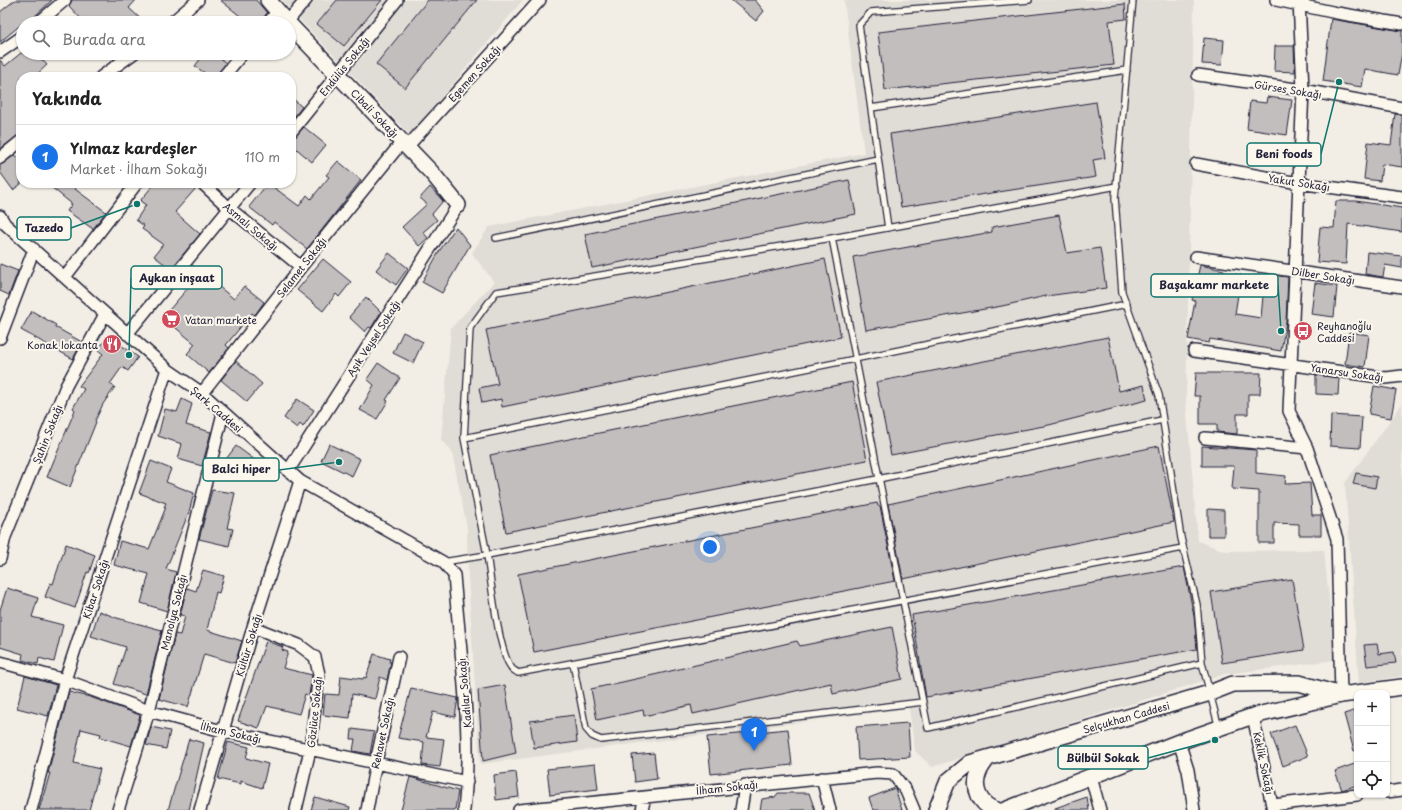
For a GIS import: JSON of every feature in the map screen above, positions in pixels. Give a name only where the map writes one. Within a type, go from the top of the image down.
[{"type":"street","points":[[46,16],[65,0]]},
{"type":"street","points":[[179,16],[198,0]]},
{"type":"street","points":[[282,16],[306,0]]},
{"type":"street","name":"Endülüs Sokağı","points":[[296,126],[397,0]]},
{"type":"street","name":"Egemen Sokağı","points":[[405,144],[540,0]]},
{"type":"street","points":[[1276,0],[1299,2],[1337,13],[1402,24]]},
{"type":"street","points":[[1299,2],[1303,90],[1289,412],[1307,448],[1337,539],[1341,695]]},
{"type":"street","name":"Cibali Sokağı","points":[[296,30],[432,173],[458,206]]},
{"type":"street","points":[[0,52],[16,41]]},
{"type":"street","points":[[108,72],[124,60]]},
{"type":"street","points":[[227,72],[237,60]]},
{"type":"street","name":"Gürses Sokağı","points":[[1198,75],[1303,90],[1402,108]]},
{"type":"street","name":"Selamet Sokağı","points":[[202,393],[301,267],[405,144]]},
{"type":"street","points":[[0,158],[16,145]]},
{"type":"street","name":"Yakut Sokağı","points":[[1196,164],[1298,183],[1402,196]]},
{"type":"street","points":[[65,277],[133,188]]},
{"type":"street","name":"Asmalı Sokağı","points":[[207,188],[229,208],[301,267]]},
{"type":"street","points":[[127,334],[246,188]]},
{"type":"street","name":"Aşık Veysel Sokağı","points":[[288,472],[458,206]]},
{"type":"street","name":"Şark Caddesi","points":[[0,216],[6,224],[127,334],[167,369],[202,393],[288,472],[300,481],[443,562],[454,575]]},
{"type":"street","points":[[0,338],[34,249]]},
{"type":"street","name":"Dilber Sokağı","points":[[1196,257],[1402,287]]},
{"type":"street","name":"Şahin Sokağı","points":[[0,559],[5,537],[66,386],[105,314]]},
{"type":"street","name":"Yanarsu Sokağı","points":[[1194,351],[1386,378],[1402,376]]},
{"type":"street","name":"Kibar Sokağı","points":[[31,810],[66,680],[167,369]]},
{"type":"street","name":"Manolya Sokağı","points":[[118,810],[149,711],[223,413]]},
{"type":"street","points":[[1205,438],[1307,448]]},
{"type":"street","name":"Kültür Sokağı","points":[[200,810],[253,627],[300,481]]},
{"type":"street","name":"Kadılar Sokağı","points":[[454,575],[468,742],[467,782],[464,810]]},
{"type":"street","name":"Gözlüce Sokağı","points":[[253,627],[299,645],[315,657],[319,674],[310,750],[296,810]]},
{"type":"street","name":"Rehavet Sokağı","points":[[368,810],[376,762],[399,657]]},
{"type":"street","name":"İlham Sokağı","points":[[0,662],[66,680],[149,711],[222,731],[467,782]]},
{"type":"street","name":"Selçukhan Caddesi","points":[[936,810],[948,781],[970,763],[1210,693],[1233,684],[1299,683],[1341,695]]},
{"type":"street","name":"Selçukhan Caddesi","points":[[1004,810],[1179,742],[1254,716],[1341,695],[1401,690]]},
{"type":"street","name":"Keklik Sokağı","points":[[1254,716],[1273,807]]},
{"type":"street","points":[[1179,742],[1188,770],[1194,810]]},
{"type":"street","points":[[988,758],[979,772],[976,788],[983,802],[990,808],[997,810]]},
{"type":"street","name":"İlham Sokağı","points":[[519,810],[552,808],[745,785],[877,773],[894,774],[906,791],[914,810]]},
{"type":"street","points":[[1091,777],[1100,810]]},
{"type":"street","points":[[822,778],[830,810]]},
{"type":"street","points":[[741,810],[745,785]]},
{"type":"street","points":[[1390,792],[1402,790]]},
{"type":"street","points":[[1273,807],[1354,795]]},
{"type":"street","points":[[642,810],[645,797]]},
{"type":"lane","points":[[888,228],[859,25],[871,12],[1029,0]]},
{"type":"lane","points":[[1134,0],[1115,198],[1122,292],[1159,395],[1183,548],[1196,605],[1202,663],[1219,728]]},
{"type":"lane","points":[[871,108],[1127,70]]},
{"type":"lane","points":[[496,238],[878,159]]},
{"type":"lane","points":[[1117,186],[832,238],[496,292],[470,328],[464,438],[505,655],[511,668],[518,673],[1183,548]]},
{"type":"lane","points":[[832,238],[854,359],[928,728],[1202,663]]},
{"type":"lane","points":[[464,438],[1127,304]]},
{"type":"lane","points":[[443,562],[487,556],[1162,420]]},
{"type":"lane","points":[[573,663],[586,729],[592,736],[601,740],[923,702]]},
{"type":"shaded area","points":[[281,0],[523,0],[410,135]]},
{"type":"shaded area","points":[[844,0],[1194,0],[1186,402],[1198,541],[1225,551],[1324,550],[1335,660],[1225,674],[932,767],[915,751],[909,708],[480,764],[468,576],[467,528],[452,452],[441,440],[451,328],[494,282],[472,253],[489,227],[864,153]]},
{"type":"shaded area","points":[[1402,404],[1402,676],[1359,683],[1345,483]]},
{"type":"building","points":[[15,0],[52,0],[35,16],[16,16],[16,29],[0,42],[0,12]]},
{"type":"building","points":[[72,0],[136,0],[129,8],[138,16],[78,16],[69,6]]},
{"type":"building","points":[[220,0],[256,0],[267,13],[265,16],[240,16]]},
{"type":"building","points":[[337,0],[382,0],[344,46],[317,24]]},
{"type":"building","points":[[428,0],[477,0],[405,88],[376,64]]},
{"type":"building","points":[[731,0],[755,0],[764,11],[756,21]]},
{"type":"building","points":[[1125,4],[1126,19],[1109,21],[1114,65],[885,90],[878,32]]},
{"type":"building","points":[[1331,19],[1402,31],[1402,53],[1398,75],[1365,69],[1362,87],[1323,81]]},
{"type":"building","points":[[1204,38],[1224,40],[1222,65],[1202,64]]},
{"type":"building","points":[[1275,46],[1294,46],[1295,72],[1274,71]]},
{"type":"building","points":[[16,57],[16,60],[42,60],[47,65],[39,72],[16,72],[16,138],[0,149],[0,60],[5,66]]},
{"type":"building","points":[[200,60],[222,60],[226,63],[220,72],[203,72],[195,66]]},
{"type":"building","points":[[1267,97],[1292,100],[1287,135],[1247,129],[1250,101],[1266,103]]},
{"type":"building","points":[[296,102],[302,107],[296,115]]},
{"type":"building","points":[[1096,102],[1105,158],[1093,160],[1096,177],[901,207],[890,134]]},
{"type":"building","points":[[1395,114],[1402,115],[1402,167],[1382,164],[1380,181],[1364,179],[1368,142],[1391,145]]},
{"type":"building","points":[[304,127],[326,145],[312,162],[296,148],[296,136]]},
{"type":"building","points":[[15,155],[16,156],[16,188],[13,190],[0,172],[0,165]]},
{"type":"building","points":[[338,161],[361,180],[307,249],[274,222],[272,225],[249,207],[264,188],[275,188],[299,206],[307,195],[311,199],[329,177],[326,175]]},
{"type":"building","points":[[849,180],[856,214],[592,268],[585,234]]},
{"type":"building","points":[[430,187],[443,201],[432,214],[437,220],[423,232],[428,238],[419,246],[402,227],[427,204],[420,198]]},
{"type":"building","points":[[52,188],[76,188],[106,212],[93,229],[67,211],[72,204]]},
{"type":"building","points":[[151,188],[196,188],[175,212],[200,234],[171,269],[154,256],[163,244],[142,229],[144,226],[136,220],[146,205],[140,201]]},
{"type":"building","points":[[1336,201],[1356,201],[1402,208],[1402,232],[1348,224],[1346,264],[1317,262],[1320,227],[1334,228]]},
{"type":"building","points":[[1059,215],[1067,253],[1100,248],[1106,288],[1046,296],[1002,306],[866,330],[853,257],[992,232],[992,227]]},
{"type":"building","points":[[456,227],[470,245],[442,293],[422,282],[440,250]]},
{"type":"building","points":[[1367,252],[1402,256],[1402,268],[1385,265],[1383,277],[1365,274]]},
{"type":"building","points":[[389,253],[408,268],[396,285],[376,270]]},
{"type":"building","points":[[323,259],[351,282],[339,297],[336,294],[323,311],[297,290]]},
{"type":"building","points":[[825,259],[841,337],[502,407],[501,399],[482,403],[479,388],[498,384],[486,330]]},
{"type":"building","points":[[0,264],[18,271],[9,295],[0,291]]},
{"type":"building","points":[[192,265],[234,299],[244,286],[264,302],[255,315],[252,313],[226,345],[229,348],[209,373],[187,354],[195,344],[163,317],[188,288],[185,285],[187,283],[181,278]]},
{"type":"building","points":[[1200,265],[1241,275],[1235,314],[1261,318],[1265,274],[1288,277],[1286,322],[1281,351],[1210,339],[1209,343],[1188,339],[1195,301],[1192,300]]},
{"type":"building","points":[[1315,283],[1337,286],[1334,317],[1311,314]]},
{"type":"building","points":[[366,297],[381,312],[371,328],[369,327],[365,332],[349,317]]},
{"type":"building","points":[[32,311],[56,325],[55,327],[82,342],[73,359],[21,330]]},
{"type":"building","points":[[403,332],[423,342],[413,363],[393,353]]},
{"type":"building","points":[[1349,332],[1369,335],[1365,367],[1345,364]]},
{"type":"building","points":[[108,336],[138,357],[128,371],[122,367],[110,384],[115,387],[103,404],[95,421],[96,422],[70,487],[47,477],[75,410],[73,408],[84,389],[79,386],[103,354],[98,350]]},
{"type":"building","points":[[1108,337],[1119,391],[1144,385],[1147,400],[1049,425],[891,455],[876,382]]},
{"type":"building","points":[[236,361],[262,384],[247,402],[221,380]]},
{"type":"building","points":[[378,363],[400,378],[386,400],[388,401],[377,419],[360,410],[374,385],[367,379]]},
{"type":"building","points":[[1196,373],[1261,373],[1260,394],[1248,394],[1248,414],[1237,414],[1237,434],[1217,432],[1217,424],[1200,424],[1200,396],[1194,396]]},
{"type":"building","points":[[1316,375],[1339,378],[1338,395],[1316,394]]},
{"type":"building","points":[[852,382],[867,460],[506,532],[490,455]]},
{"type":"building","points":[[1374,386],[1396,390],[1391,418],[1369,414]]},
{"type":"building","points":[[182,399],[192,404],[186,425],[211,432],[202,466],[178,459],[182,444],[158,436],[165,409],[177,412]]},
{"type":"building","points":[[297,399],[314,410],[303,427],[300,424],[297,428],[284,418]]},
{"type":"building","points":[[1331,415],[1362,417],[1360,448],[1330,446]]},
{"type":"building","points":[[329,444],[360,459],[352,476],[321,461]]},
{"type":"building","points":[[236,446],[255,460],[243,477],[223,463]]},
{"type":"building","points":[[1159,446],[1174,522],[903,579],[888,504]]},
{"type":"building","points":[[1202,446],[1256,450],[1256,473],[1286,476],[1285,484],[1310,483],[1312,515],[1321,515],[1321,535],[1299,535],[1299,524],[1274,523],[1274,543],[1259,543],[1259,491],[1232,489],[1234,466],[1202,466]]},
{"type":"building","points":[[151,461],[171,469],[166,482],[194,493],[189,512],[166,569],[176,572],[167,611],[141,603],[149,574],[114,565],[120,541],[149,549],[166,507],[164,507],[166,503],[139,493]]},
{"type":"building","points":[[1356,473],[1377,477],[1375,488],[1353,484]]},
{"type":"building","points":[[212,490],[235,493],[227,528],[233,529],[229,546],[199,539]]},
{"type":"building","points":[[877,503],[878,506],[880,506],[895,581],[534,652],[518,574]]},
{"type":"building","points":[[1208,509],[1224,510],[1224,536],[1208,536]]},
{"type":"building","points":[[66,544],[95,555],[89,573],[87,572],[75,608],[45,597],[50,583],[53,584]]},
{"type":"building","points":[[1184,567],[1194,616],[1197,649],[926,697],[912,615]]},
{"type":"building","points":[[203,570],[224,576],[219,593],[216,592],[207,630],[242,641],[235,663],[204,654],[188,707],[159,699],[175,634],[180,635],[185,616],[180,615],[187,588],[196,591]]},
{"type":"building","points":[[1292,579],[1304,650],[1222,663],[1211,592]]},
{"type":"building","points":[[7,588],[38,598],[32,617],[63,625],[54,662],[39,658],[38,664],[22,660],[23,654],[0,647],[0,610]]},
{"type":"building","points":[[99,611],[117,618],[162,630],[146,694],[114,684],[126,647],[91,636]]},
{"type":"building","points":[[892,627],[902,679],[833,694],[831,683],[693,714],[691,705],[644,716],[643,710],[597,720],[591,689],[797,641],[800,646]]},
{"type":"building","points":[[266,641],[283,647],[282,650],[288,652],[283,668],[312,675],[309,695],[305,694],[299,714],[267,706],[259,728],[238,721]]},
{"type":"building","points":[[1377,644],[1379,654],[1394,652],[1396,663],[1367,666],[1364,645]]},
{"type":"building","points":[[374,654],[390,659],[389,662],[391,662],[387,680],[380,677],[375,699],[352,694],[350,718],[323,715],[325,694],[339,695],[341,676],[363,679],[364,677],[366,678]]},
{"type":"building","points":[[25,676],[56,685],[48,716],[17,708]]},
{"type":"building","points":[[505,685],[516,753],[483,761],[478,690]]},
{"type":"building","points":[[411,688],[458,698],[455,717],[433,712],[426,737],[444,739],[440,767],[422,765],[424,742],[398,738]]},
{"type":"building","points":[[69,692],[90,697],[140,715],[131,746],[100,737],[101,734],[81,729],[74,763],[100,769],[89,810],[39,810],[50,773],[48,773]]},
{"type":"building","points":[[1354,711],[1354,751],[1344,714]]},
{"type":"building","points":[[574,715],[577,742],[534,748],[530,721]]},
{"type":"building","points":[[908,723],[910,757],[858,760],[856,727]]},
{"type":"building","points":[[1295,725],[1308,756],[1283,766],[1271,734]]},
{"type":"building","points":[[151,727],[170,731],[166,749],[146,745]]},
{"type":"building","points":[[352,729],[374,732],[370,754],[353,751],[355,739],[351,739]]},
{"type":"building","points":[[788,729],[792,765],[711,774],[707,737]]},
{"type":"building","points":[[189,739],[204,743],[189,810],[168,810]]},
{"type":"building","points":[[228,742],[249,747],[246,758],[268,764],[262,788],[241,781],[241,784],[218,779]]},
{"type":"building","points":[[654,753],[657,779],[635,782],[632,755]]},
{"type":"building","points":[[595,764],[598,789],[550,795],[547,769]]},
{"type":"building","points":[[1354,764],[1354,786],[1342,790],[1335,771]]},
{"type":"building","points":[[516,772],[519,797],[496,800],[494,775]]},
{"type":"building","points":[[410,777],[458,791],[455,810],[401,810]]},
{"type":"building","points":[[895,788],[902,810],[873,810],[869,798]]},
{"type":"building","points":[[778,793],[809,793],[815,810],[760,810],[762,799],[775,797]]},
{"type":"building","points":[[315,797],[350,807],[349,810],[311,810]]},
{"type":"building","points":[[1087,797],[1089,810],[1055,810],[1055,808]]},
{"type":"place","name":"Beni foods","points":[[1339,82]]},
{"type":"place","name":"Tazedo","points":[[137,204]]},
{"type":"place","name":"Vatan markete","points":[[171,319]]},
{"type":"place","name":"Başakamr markete","points":[[1281,331]]},
{"type":"place","name":"Reyhanoğlu Caddesi","points":[[1303,331]]},
{"type":"place","name":"Konak lokanta","points":[[112,344]]},
{"type":"place","name":"Aykan inşaat","points":[[129,355]]},
{"type":"place","name":"Balci hiper","points":[[339,462]]},
{"type":"place","name":"Bülbül Sokak","points":[[1215,740]]},
{"type":"place","name":"Yılmaz kardeşler","points":[[754,751]]}]
